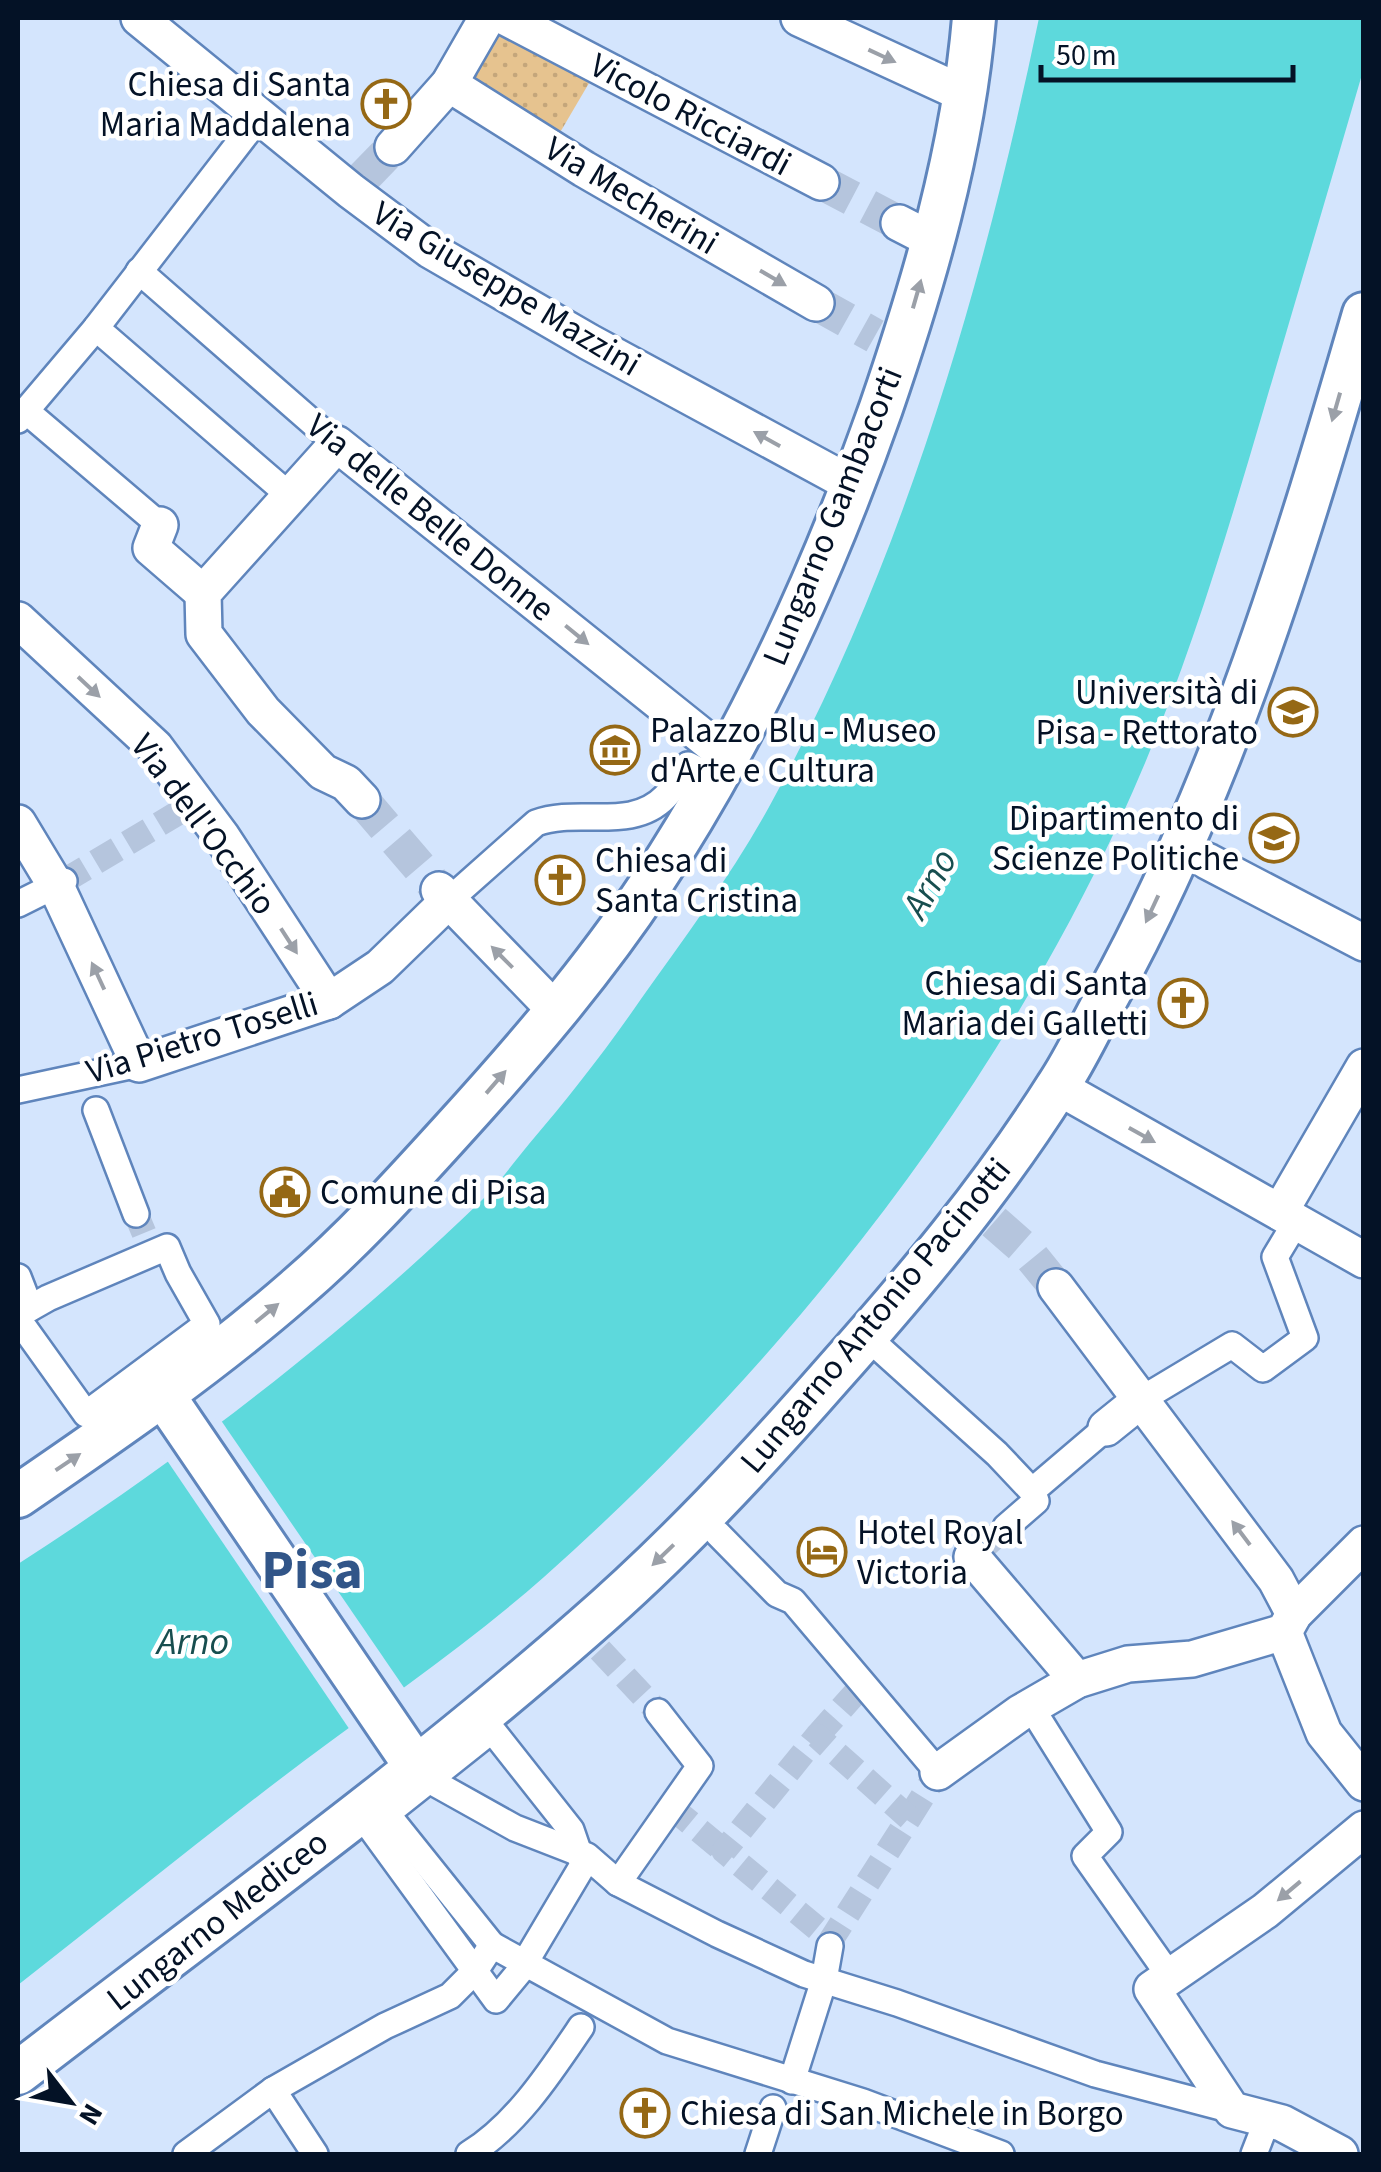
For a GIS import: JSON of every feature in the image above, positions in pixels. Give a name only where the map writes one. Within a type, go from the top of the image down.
[{"type":"street","name":"Via Giuseppe Mazzini","points":[[140,18],[260,116],[356,186],[430,250],[588,342],[852,486]]},
{"type":"street","points":[[393,146],[449,84],[487,18]]},
{"type":"street","name":"Vicolo Ricciardi","points":[[506,18],[821,182]]},
{"type":"street","points":[[799,18],[964,94]]},
{"type":"street","name":"Lungarno Gambacorti","points":[[18,1496],[172,1407],[354,1237],[556,1012],[652,883],[722,768],[803,600],[852,486],[916,232],[964,94],[974,18]]},
{"type":"street","name":"Via Mecherini","points":[[449,84],[816,303]]},
{"type":"street","points":[[203,593],[152,548],[160,525],[22,416],[96,328],[260,116]]},
{"type":"street","name":"Via delle Belle Donne","points":[[139,271],[337,444],[722,768]]},
{"type":"street","name":"Lungarno Antonio Pacinotti","points":[[423,1773],[591,1640],[866,1336],[985,1213],[1126,963],[1193,854],[1282,586],[1364,314]]},
{"type":"street","points":[[96,328],[289,494]]},
{"type":"street","points":[[337,444],[203,593],[204,634],[263,711],[322,772],[346,784],[362,800]]},
{"type":"street","name":"Via dell'Occhio","points":[[18,620],[155,747],[190,806],[328,1001]]},
{"type":"street","name":"Via Pietro Toselli","points":[[18,1090],[90,1094],[140,1064],[328,1001],[380,967],[443,896],[536,823],[552,817],[622,818],[647,810],[666,796],[688,765],[722,768]]},
{"type":"street","points":[[18,823],[60,884],[140,1064]]},
{"type":"street","points":[[1193,854],[1364,943]]},
{"type":"street","points":[[18,904],[60,884]]},
{"type":"street","points":[[443,896],[556,1012]]},
{"type":"street","points":[[1032,1491],[1142,1399],[1232,1345],[1264,1369],[1306,1338],[1275,1257],[1288,1217],[1364,1066]]},
{"type":"street","points":[[1058,1087],[1364,1260]]},
{"type":"street","points":[[18,1277],[22,1314],[86,1414],[207,1324],[167,1247],[145,1233],[90,1094]]},
{"type":"street","points":[[22,1314],[145,1233]]},
{"type":"street","points":[[1056,1287],[1276,1580],[1324,1733],[1364,1783]]},
{"type":"street","points":[[866,1336],[998,1454],[1032,1491],[1036,1501],[1006,1527]]},
{"type":"street","points":[[172,1407],[423,1773],[514,1828],[584,1856],[618,1883],[717,1934],[824,1980],[1095,2074],[1268,2118],[1340,2154]]},
{"type":"street","points":[[718,1534],[776,1594],[793,1601],[861,1686],[938,1772],[1077,1680],[1128,1664],[1192,1660],[1289,1623],[1357,1564]]},
{"type":"street","points":[[978,1552],[1077,1680]]},
{"type":"street","points":[[1031,1707],[1109,1832],[1085,1856],[1162,1983],[1232,2110]]},
{"type":"street","points":[[618,1883],[700,1766],[658,1712]]},
{"type":"street","points":[[492,1730],[572,1830],[584,1856],[584,1864],[525,1963],[496,2000],[370,1826],[387,1814],[423,1773],[467,1751],[492,1730]]},
{"type":"street","points":[[465,1798],[467,1751]]},
{"type":"street","name":"Lungarno Mediceo","points":[[18,2072],[423,1773]]},
{"type":"street","points":[[387,1814],[492,1945],[525,1963],[589,2015],[667,2041],[783,2088],[863,2102],[951,2145],[1001,2154]]},
{"type":"street","points":[[1162,1983],[1265,1911],[1364,1829]]},
{"type":"street","points":[[186,2154],[273,2090],[385,2026],[450,1996],[475,1971],[492,1945]]},
{"type":"street","points":[[758,2154],[824,1980],[830,1946]]},
{"type":"street","points":[[468,2154],[514,2116],[546,2078],[589,2015]]},
{"type":"street","points":[[273,2090],[315,2154]]},
{"type":"street","points":[[1254,2154],[1268,2118]]},
{"type":"shaded area","points":[[497,26],[592,78],[555,141],[464,84]]},
{"type":"water","name":"Arno","points":[[1039,18],[1363,18],[1363,71],[1217,565],[1142,770],[1067,927],[942,1130],[871,1227],[795,1321],[631,1496],[486,1625],[18,1985],[18,1564],[138,1483],[316,1348],[479,1203],[601,1055],[724,881],[769,807],[816,715],[898,522],[964,322]]},
{"type":"pier","points":[[218,1416],[407,1692],[352,1733],[164,1456]]},
{"type":"tunnel","points":[[361,180],[393,147]]},
{"type":"tunnel","points":[[821,182],[899,223]]},
{"type":"tunnel","points":[[816,303],[875,336]]},
{"type":"tunnel","points":[[362,800],[439,890]]},
{"type":"tunnel","points":[[64,881],[183,810]]},
{"type":"tunnel","points":[[136,1214],[144,1233]]},
{"type":"tunnel","points":[[994,1222],[1026,1250],[1056,1287]]},
{"type":"tunnel","points":[[984,1547],[1006,1527]]},
{"type":"tunnel","points":[[600,1650],[658,1712]]},
{"type":"tunnel","points":[[817,1736],[859,1689]]},
{"type":"tunnel","points":[[830,1946],[909,1818],[817,1736],[724,1851],[831,1940]]},
{"type":"tunnel","points":[[909,1818],[938,1772]]},
{"type":"tunnel","points":[[671,1807],[724,1851]]},
{"type":"place","name":"Chiesa di Santa Maria Maddalena","points":[[386,104]]},
{"type":"place","name":"Università di Pisa - Rettorato","points":[[1293,712]]},
{"type":"place","name":"Palazzo Blu - Museo d'Arte e Cultura","points":[[615,750]]},
{"type":"place","name":"Dipartimento di Scienze Politiche","points":[[1274,838]]},
{"type":"place","name":"Chiesa di Santa Cristina","points":[[560,880]]},
{"type":"place","name":"Chiesa di Santa Maria dei Galletti","points":[[1183,1003]]},
{"type":"place","name":"Comune di Pisa","points":[[285,1192]]},
{"type":"place","name":"Hotel Royal Victoria","points":[[822,1552]]},
{"type":"place","name":"Chiesa di San Michele in Borgo","points":[[645,2113]]},
{"type":"district","name":"Pisa","points":[[312,1569]]}]
